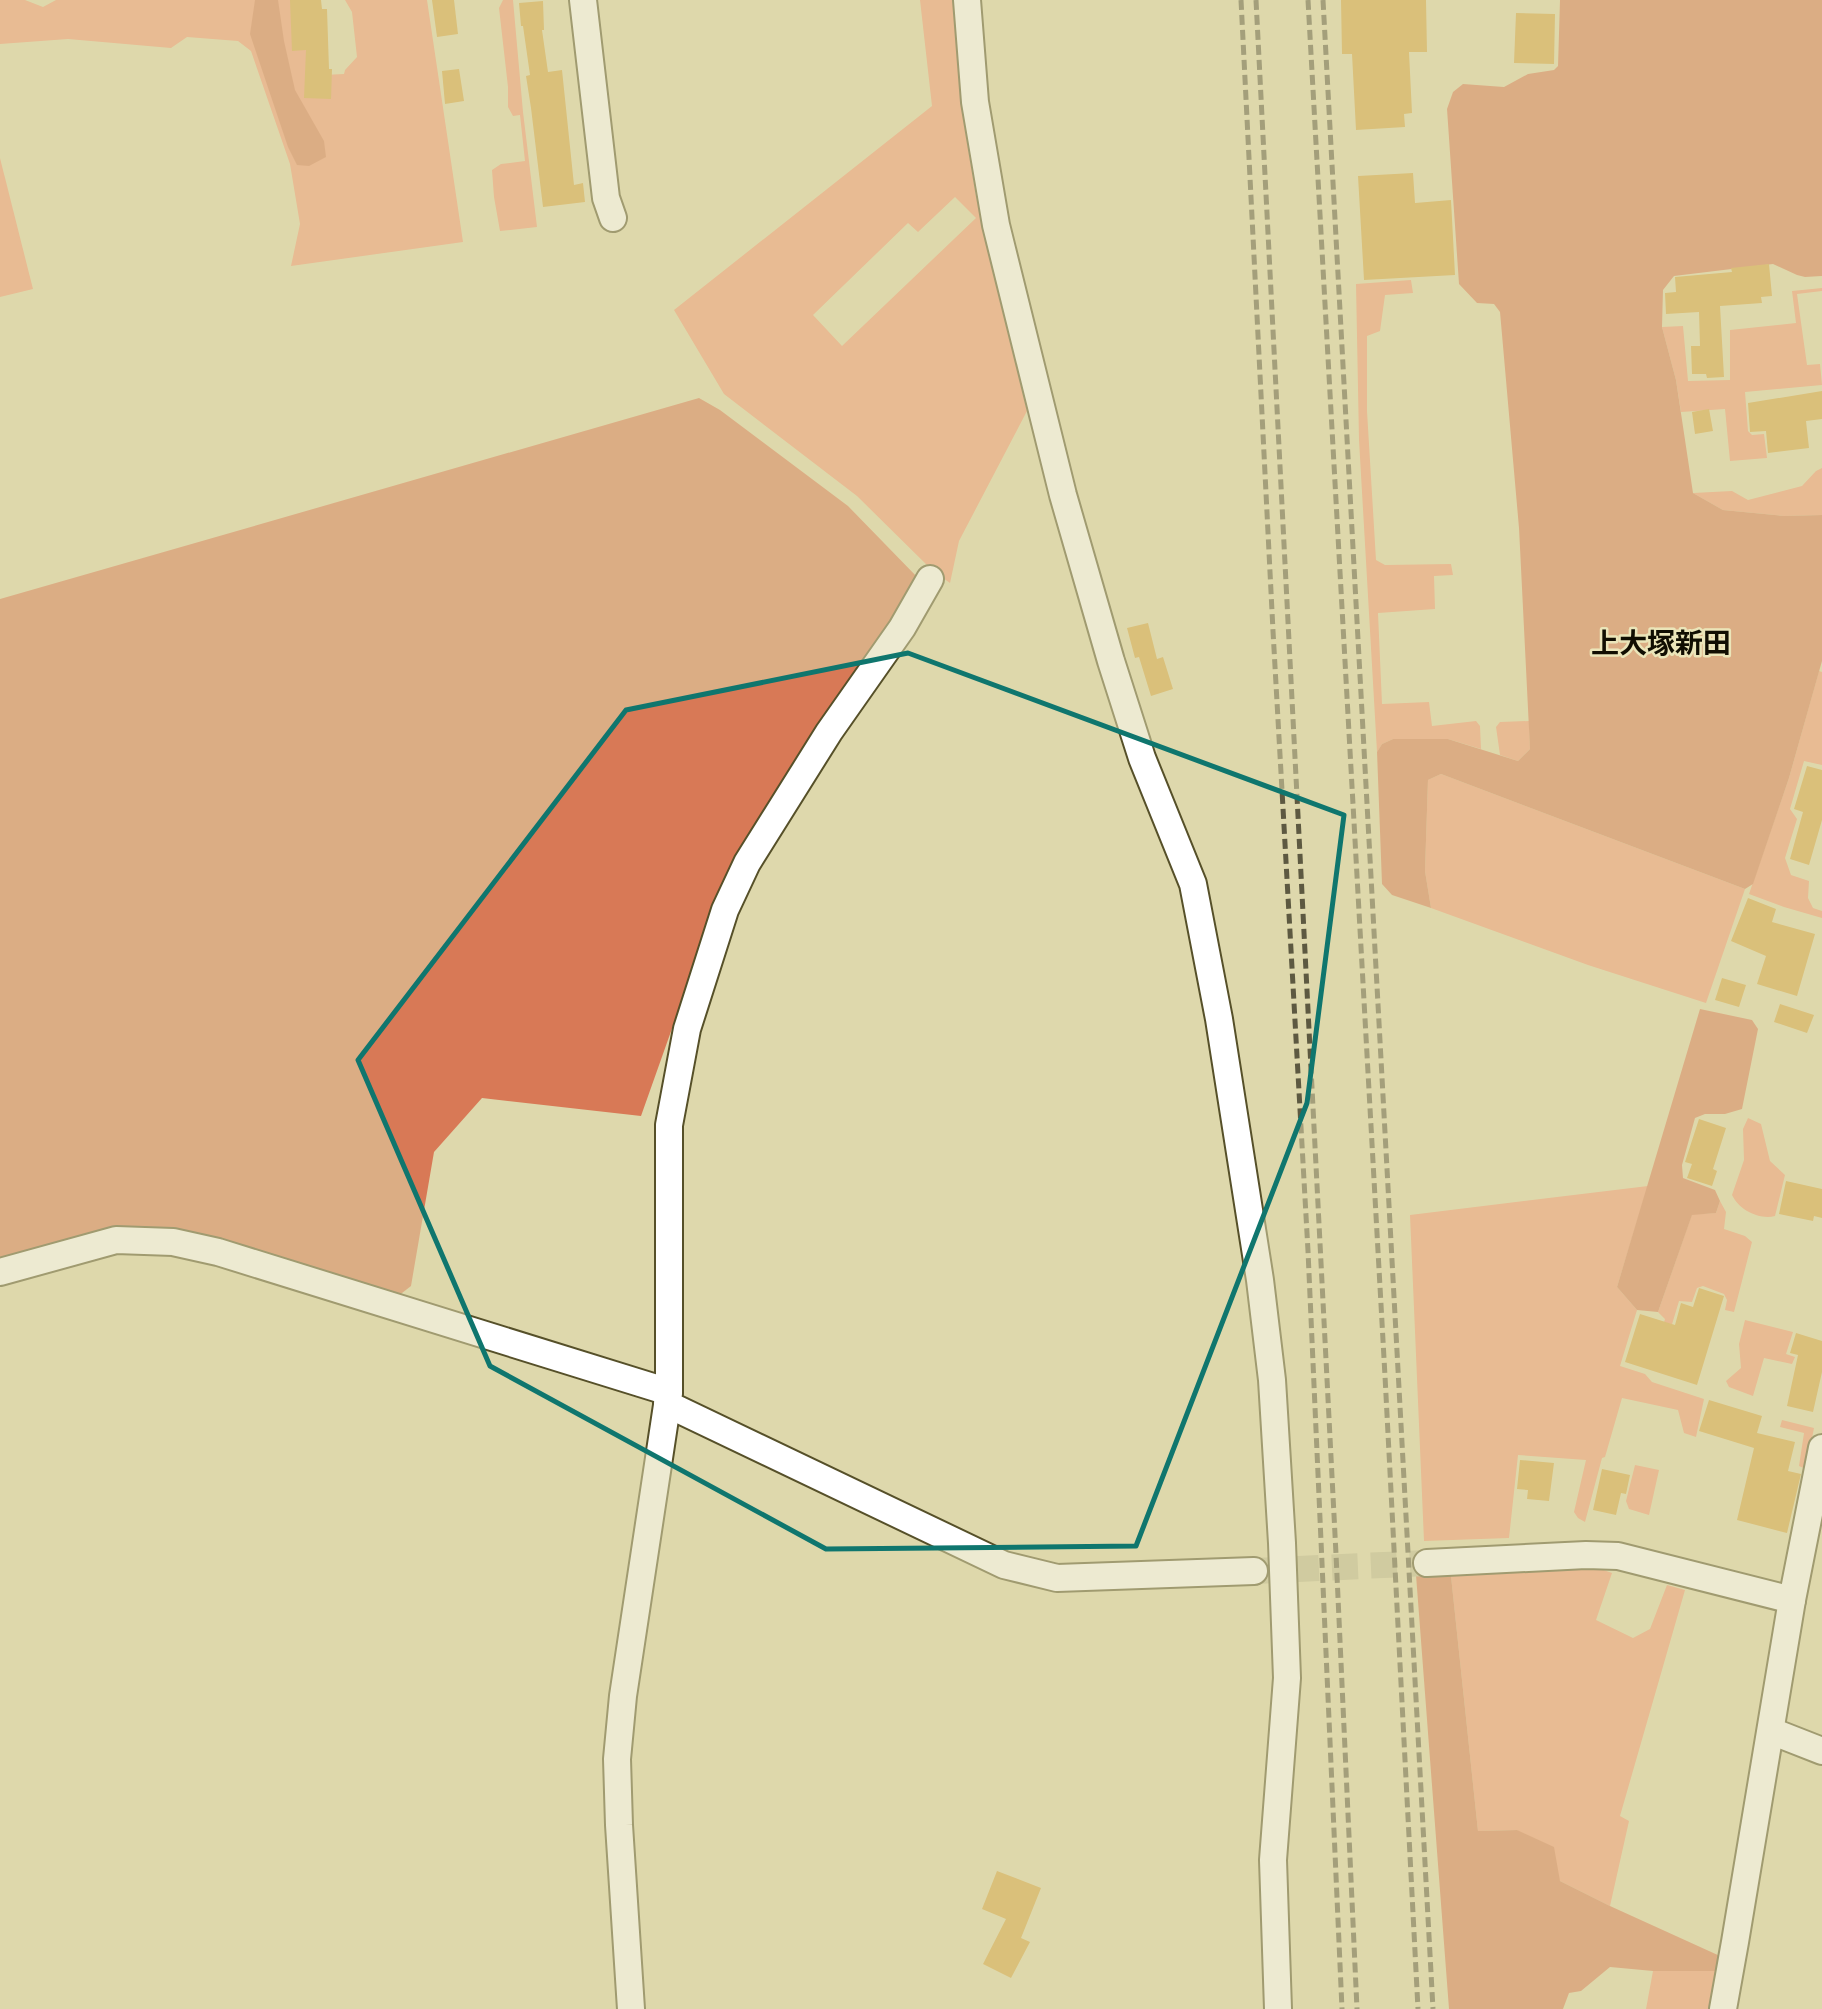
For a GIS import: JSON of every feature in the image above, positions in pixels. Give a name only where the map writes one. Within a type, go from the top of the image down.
[{"type":"street","points":[[583,0],[606,198],[613,218]]},
{"type":"street","points":[[967,0],[975,102],[996,225],[1063,495],[1111,661],[1142,758],[1193,884],[1219,1019],[1256,1253],[1272,1380],[1287,1678],[1273,1860],[1278,2009]]},
{"type":"street","points":[[631,2009],[617,1759],[623,1696],[668,1398],[669,1125],[687,1029],[725,910],[747,863],[829,732],[902,628],[930,579]]},
{"type":"street","points":[[0,1272],[116,1240],[173,1242],[218,1252],[668,1398],[1004,1564],[1057,1578],[1254,1571]]},
{"type":"street","points":[[1723,2009],[1792,1600],[1822,1448]]},
{"type":"street","points":[[1427,1563],[1586,1555],[1618,1556],[1792,1600]]},
{"type":"street","points":[[1771,1731],[1822,1751]]},
{"type":"highlighted area","points":[[908,653],[1344,815],[1307,1103],[1136,1546],[826,1549],[490,1366],[358,1060],[626,710]]},
{"type":"shaded area","points":[[0,0],[25,0],[43,7],[56,0],[319,0],[323,75],[344,74],[357,57],[352,12],[345,0],[427,0],[463,242],[291,266],[300,224],[290,164],[251,51],[238,41],[187,37],[171,48],[68,39],[0,44]]},
{"type":"shaded area","points":[[255,0],[278,0],[295,90],[324,141],[326,157],[309,166],[297,165],[288,147],[250,34]]},
{"type":"shaded area","points":[[503,0],[513,0],[537,227],[500,231],[492,170],[501,164],[525,161],[520,115],[513,116],[508,107],[499,8]]},
{"type":"shaded area","points":[[920,0],[955,0],[964,123],[976,196],[1027,411],[959,541],[950,583],[932,570],[857,496],[724,394],[674,310],[932,106]],"holes":[[[955,197],[976,218],[842,346],[813,315],[908,223],[918,232]]]},
{"type":"shaded area","points":[[1560,0],[1822,0],[1822,276],[1805,277],[1773,264],[1674,276],[1663,290],[1662,327],[1676,380],[1693,493],[1723,510],[1784,516],[1822,515],[1822,661],[1789,778],[1753,884],[1745,889],[1441,774],[1428,780],[1425,871],[1431,908],[1392,895],[1382,884],[1377,752],[1382,744],[1393,739],[1448,739],[1518,761],[1530,749],[1519,528],[1500,312],[1494,304],[1477,303],[1459,284],[1447,109],[1453,92],[1463,84],[1504,87],[1528,74],[1554,70],[1558,66]]},
{"type":"shaded area","points":[[0,158],[33,289],[0,297]]},
{"type":"shaded area","points":[[1411,280],[1413,293],[1385,295],[1380,331],[1367,336],[1367,411],[1376,560],[1385,565],[1451,564],[1453,575],[1434,576],[1435,609],[1378,613],[1382,704],[1429,702],[1432,726],[1476,721],[1480,726],[1481,749],[1448,739],[1393,739],[1382,744],[1377,752],[1359,440],[1356,284]]},
{"type":"shaded area","points":[[1822,288],[1822,291],[1797,294],[1807,365],[1820,364],[1822,385],[1745,392],[1748,431],[1752,435],[1764,434],[1767,458],[1730,461],[1725,409],[1681,412],[1676,380],[1662,327],[1683,326],[1688,381],[1730,380],[1730,330],[1796,323],[1792,291]]},
{"type":"shaded area","points":[[699,398],[720,410],[848,506],[920,580],[714,910],[641,1116],[482,1098],[434,1152],[411,1286],[388,1304],[173,1242],[0,1272],[0,599]]},
{"type":"shaded area","points":[[1822,468],[1822,515],[1784,516],[1723,510],[1693,493],[1732,491],[1748,500],[1802,486]]},
{"type":"shaded area","points":[[1819,671],[1822,672],[1822,765],[1804,761],[1790,809],[1797,819],[1785,858],[1791,875],[1809,881],[1808,898],[1813,908],[1822,911],[1822,918],[1749,894],[1789,778]]},
{"type":"shaded area","points":[[1529,721],[1530,749],[1518,761],[1500,755],[1496,727],[1500,722]]},
{"type":"shaded area","points":[[1441,774],[1745,889],[1706,1003],[1588,965],[1431,908],[1425,871],[1428,780]]},
{"type":"shaded area","points":[[1700,1009],[1752,1020],[1758,1029],[1742,1109],[1695,1118],[1682,1165],[1683,1178],[1715,1190],[1720,1201],[1716,1213],[1692,1215],[1658,1312],[1637,1310],[1617,1287]]},
{"type":"shaded area","points":[[1748,1118],[1761,1124],[1770,1161],[1785,1175],[1775,1216],[1763,1217],[1750,1213],[1739,1205],[1732,1195],[1744,1160],[1743,1129]]},
{"type":"shaded area","points":[[1648,1186],[1617,1287],[1637,1310],[1620,1366],[1645,1374],[1652,1382],[1704,1399],[1696,1437],[1684,1433],[1678,1410],[1622,1398],[1585,1522],[1574,1512],[1586,1460],[1518,1455],[1509,1538],[1424,1541],[1410,1215]]},
{"type":"shaded area","points":[[1720,1201],[1726,1212],[1724,1229],[1745,1236],[1752,1242],[1734,1312],[1725,1310],[1727,1300],[1724,1294],[1703,1286],[1697,1288],[1692,1302],[1679,1301],[1664,1351],[1656,1349],[1665,1319],[1658,1312],[1692,1214],[1716,1213]]},
{"type":"shaded area","points":[[1745,1320],[1793,1332],[1786,1354],[1795,1357],[1792,1364],[1764,1358],[1753,1396],[1729,1387],[1726,1381],[1741,1368],[1739,1344]]},
{"type":"shaded area","points":[[1782,1420],[1814,1428],[1806,1469],[1799,1466],[1804,1433],[1780,1427]]},
{"type":"shaded area","points":[[1635,1465],[1659,1470],[1649,1515],[1629,1509],[1626,1501]]},
{"type":"shaded area","points":[[1592,1566],[1612,1573],[1596,1620],[1633,1638],[1650,1629],[1667,1585],[1685,1590],[1620,1816],[1629,1821],[1610,1906],[1560,1881],[1517,1830],[1478,1831],[1451,1576]]},
{"type":"shaded area","points":[[1416,1575],[1451,1576],[1478,1831],[1517,1830],[1554,1847],[1560,1881],[1720,1956],[1717,1971],[1653,1971],[1610,1967],[1581,1991],[1569,1993],[1563,2009],[1449,2009]]},
{"type":"shaded area","points":[[1653,1971],[1717,1971],[1711,2009],[1646,2009]]},
{"type":"building","points":[[290,0],[321,0],[322,9],[327,9],[329,69],[332,69],[331,99],[304,98],[306,50],[292,51]]},
{"type":"building","points":[[432,0],[454,0],[458,34],[437,37]]},
{"type":"building","points":[[1341,0],[1426,0],[1427,52],[1409,52],[1412,113],[1404,114],[1405,127],[1356,130],[1352,54],[1342,54]]},
{"type":"building","points":[[543,1],[542,30],[548,72],[562,70],[574,185],[583,183],[585,202],[543,207],[526,76],[530,75],[519,3]]},
{"type":"building","points":[[1516,13],[1555,14],[1554,64],[1514,63]]},
{"type":"building","points":[[459,69],[464,101],[445,104],[442,71]]},
{"type":"building","points":[[1413,173],[1415,203],[1451,200],[1455,275],[1364,280],[1358,176]]},
{"type":"building","points":[[1769,264],[1772,296],[1761,297],[1762,303],[1720,306],[1724,377],[1707,378],[1706,374],[1692,374],[1691,346],[1700,346],[1699,312],[1666,314],[1665,293],[1676,292],[1675,277],[1732,272],[1731,268]]},
{"type":"building","points":[[1822,391],[1822,419],[1806,421],[1809,448],[1768,453],[1766,431],[1750,432],[1748,403]]},
{"type":"building","points":[[1709,409],[1713,431],[1695,434],[1692,412]]},
{"type":"building","points":[[1148,623],[1157,659],[1163,657],[1173,689],[1151,696],[1139,657],[1135,658],[1127,628]]},
{"type":"building","points":[[1807,766],[1822,770],[1822,820],[1809,865],[1790,859],[1803,812],[1794,809]]},
{"type":"building","points":[[1748,898],[1776,909],[1772,922],[1815,934],[1797,996],[1757,984],[1766,956],[1731,941]]},
{"type":"building","points":[[1722,978],[1746,985],[1739,1007],[1715,1000]]},
{"type":"building","points":[[1780,1004],[1814,1015],[1807,1033],[1774,1022]]},
{"type":"building","points":[[1699,1119],[1726,1128],[1713,1169],[1717,1171],[1712,1186],[1687,1178],[1692,1164],[1685,1162]]},
{"type":"building","points":[[1786,1181],[1822,1189],[1822,1218],[1814,1216],[1813,1221],[1779,1214]]},
{"type":"building","points":[[1699,1288],[1724,1296],[1697,1385],[1625,1362],[1640,1314],[1675,1325],[1681,1303],[1693,1307]]},
{"type":"building","points":[[1796,1333],[1822,1341],[1822,1372],[1813,1412],[1787,1406],[1798,1355],[1790,1353]]},
{"type":"building","points":[[1709,1400],[1762,1416],[1757,1433],[1795,1442],[1788,1471],[1801,1474],[1787,1533],[1737,1520],[1754,1448],[1699,1431]]},
{"type":"building","points":[[1520,1460],[1554,1463],[1549,1501],[1527,1499],[1528,1490],[1517,1489]]},
{"type":"building","points":[[1602,1469],[1630,1475],[1626,1494],[1621,1493],[1616,1515],[1593,1510]]},
{"type":"building","points":[[997,1871],[1041,1888],[1021,1938],[1030,1942],[1011,1978],[983,1964],[1006,1919],[982,1909]]},
{"type":"tunnel","points":[[1254,1571],[1427,1563]]},
{"type":"railway","points":[[1241,0],[1308,1251],[1342,2009]]},
{"type":"railway","points":[[1256,0],[1357,2009]]},
{"type":"railway","points":[[1308,0],[1418,2009]]},
{"type":"railway","points":[[1323,0],[1433,2009]]},
{"type":"district","name":"上大塚新田","points":[[1661,643]]}]
